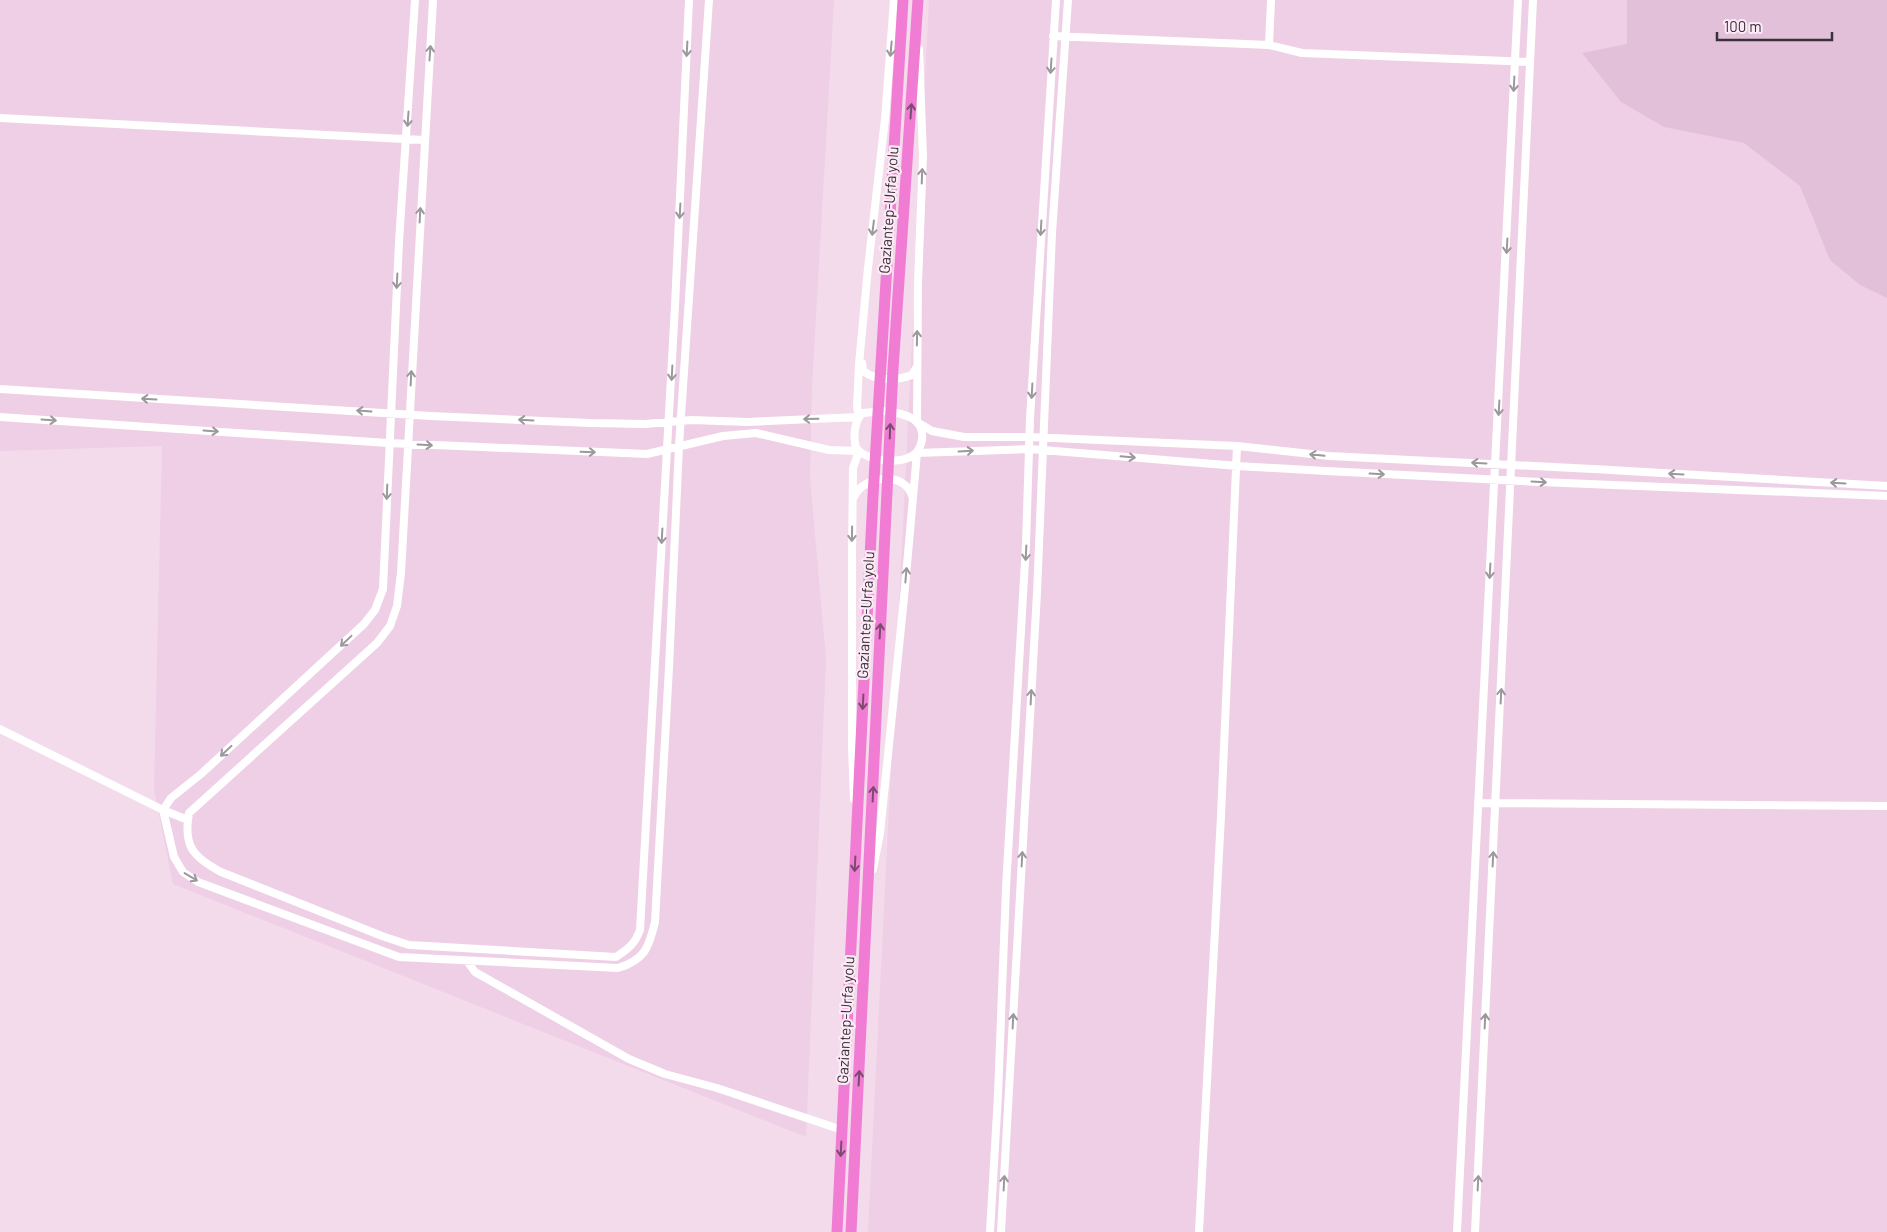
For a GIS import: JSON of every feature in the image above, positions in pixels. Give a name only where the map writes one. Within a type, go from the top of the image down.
[{"type":"highway","name":"Gaziantep-Urfa yolu","points":[[837,1232],[873,496],[903,0]]},
{"type":"highway","name":"Gaziantep-Urfa yolu","points":[[851,1232],[893,369],[918,0]]},
{"type":"street","points":[[415,0],[388,443],[383,589],[375,610],[364,624],[208,767],[171,798],[163,810],[174,857],[183,872],[198,882],[398,957],[618,968],[630,964],[639,958],[650,940],[655,922],[679,446],[709,0]]},
{"type":"street","points":[[433,0],[401,573],[397,606],[390,626],[370,649],[189,812],[188,838],[194,853],[202,862],[230,876],[409,945],[616,957],[630,948],[637,940],[640,930],[669,422],[689,0]]},
{"type":"street","points":[[859,417],[857,407],[860,353],[885,119],[894,0]]},
{"type":"street","points":[[990,1232],[998,1095],[1006,878],[1026,544],[1031,398],[1056,0]]},
{"type":"street","points":[[1001,1232],[1045,450],[1052,233],[1068,0]]},
{"type":"street","points":[[1269,45],[1271,0]]},
{"type":"street","points":[[1457,1232],[1518,0]]},
{"type":"street","points":[[1475,1232],[1533,0]]},
{"type":"street","points":[[867,901],[880,833],[917,452],[922,444],[923,436],[917,422],[923,156],[917,15]]},
{"type":"street","points":[[1053,36],[1269,45],[1302,53],[1530,62]]},
{"type":"street","points":[[0,118],[424,140]]},
{"type":"street","points":[[860,353],[863,371],[883,380],[901,379],[912,375],[917,366]]},
{"type":"street","points":[[0,389],[52,394],[590,423],[747,422],[859,417]]},
{"type":"street","points":[[857,823],[853,788],[852,748],[853,468],[859,451],[855,442],[855,428],[862,413],[887,411],[905,414],[932,431],[964,437],[1030,436],[1237,446],[1329,456],[1887,486]]},
{"type":"street","points":[[0,417],[388,443],[647,454],[723,436],[756,433],[829,450],[859,451],[882,460],[900,460],[917,452],[1030,449],[1238,466],[1511,481],[1887,496]]},
{"type":"street","points":[[1199,1232],[1238,466],[1237,446]]},
{"type":"street","points":[[853,501],[857,490],[863,484],[884,479],[903,483],[910,489],[913,500]]},
{"type":"street","points":[[0,729],[163,810],[188,820]]},
{"type":"street","points":[[1478,803],[1887,806]]},
{"type":"street","points":[[467,961],[475,972],[629,1059],[665,1074],[717,1088],[842,1130]]},
{"type":"shaded area","points":[[0,0],[834,0],[812,387],[810,478],[826,659],[806,1137],[173,884],[154,790],[162,446],[0,451]]},
{"type":"shaded area","points":[[929,0],[1887,0],[1887,1232],[868,1232]]},
{"type":"shaded area","points":[[1627,0],[1887,0],[1887,298],[1860,285],[1830,260],[1800,186],[1744,143],[1664,127],[1621,102],[1582,53],[1627,44]]}]
